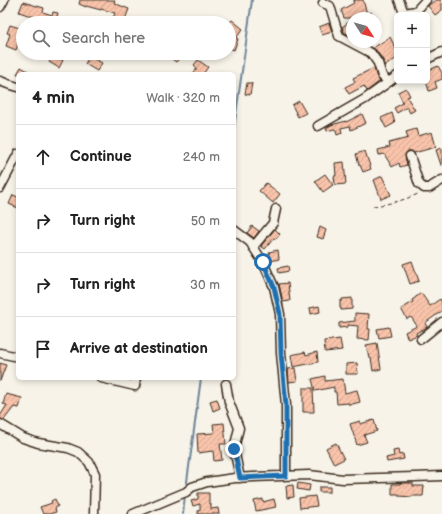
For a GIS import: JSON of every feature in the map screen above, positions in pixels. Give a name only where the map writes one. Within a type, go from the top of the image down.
[{"type":"street","points":[[399,0],[404,14],[416,11],[426,0]]},
{"type":"street","points":[[323,3],[330,6],[339,36],[371,52],[378,63],[382,76],[389,82]]},
{"type":"street","points":[[430,58],[442,52]]},
{"type":"street","points":[[318,126],[365,99],[394,78]]},
{"type":"street","points":[[0,81],[16,86]]},
{"type":"street","points":[[410,156],[419,184],[424,188],[429,188],[442,180]]},
{"type":"street","points":[[0,188],[16,158]]},
{"type":"street","points":[[253,247],[273,223],[276,209]]},
{"type":"street","points":[[236,232],[250,242],[263,262],[274,287],[280,314],[281,353],[286,405],[286,476]]},
{"type":"street","points":[[421,339],[442,322]]},
{"type":"street","points":[[0,353],[16,357]]},
{"type":"street","points":[[118,380],[135,382]]},
{"type":"street","points":[[226,384],[229,402],[239,428],[234,449],[240,478]]},
{"type":"street","points":[[0,424],[23,438],[38,443],[68,448],[78,452],[89,462],[95,474],[94,514]]},
{"type":"street","points":[[133,514],[186,492],[192,487],[207,482],[240,478],[309,475],[343,479],[442,476]]},
{"type":"path","points":[[373,206],[392,204],[410,198],[421,193],[424,188]]},
{"type":"building","points":[[80,0],[115,0],[114,3],[129,9],[126,16],[114,16],[115,13],[86,7],[79,4]]},
{"type":"building","points":[[363,0],[366,12],[346,12],[346,18],[344,18],[341,10],[354,3],[353,1]]},
{"type":"building","points":[[435,0],[440,0],[442,3],[442,10],[435,15],[428,6]]},
{"type":"building","points":[[23,2],[44,8],[43,12],[52,15],[53,12],[58,13],[57,16],[31,16],[19,12]]},
{"type":"building","points":[[236,23],[243,29],[236,38]]},
{"type":"building","points":[[329,23],[332,32],[322,35],[319,27]]},
{"type":"building","points":[[346,24],[346,33],[344,32],[342,27]]},
{"type":"building","points":[[10,25],[16,27],[16,50],[6,46],[10,34],[7,33]]},
{"type":"building","points":[[390,37],[394,45],[394,60],[385,66],[383,60],[373,48],[382,48],[382,42]]},
{"type":"building","points":[[50,60],[63,60],[59,68],[49,62]]},
{"type":"building","points":[[87,60],[96,60],[102,63],[97,71],[85,64]]},
{"type":"building","points":[[198,60],[208,67],[204,72],[194,72],[197,68],[194,65]]},
{"type":"building","points":[[438,66],[442,73],[442,79],[435,82],[437,88],[429,91],[427,84],[430,84],[430,70]]},
{"type":"building","points":[[21,67],[30,72],[18,72]]},
{"type":"building","points":[[374,68],[377,78],[380,81],[367,91],[364,86],[349,94],[345,87],[355,82],[353,78]]},
{"type":"building","points":[[247,83],[252,83],[250,95],[245,94]]},
{"type":"building","points":[[406,88],[410,96],[407,97],[415,110],[410,113],[407,107],[397,113],[394,108],[403,103],[398,92]]},
{"type":"building","points":[[299,101],[306,113],[298,117],[292,105]]},
{"type":"building","points":[[392,113],[395,123],[386,128],[381,118]]},
{"type":"building","points":[[362,114],[366,123],[351,130],[350,126],[341,128],[342,133],[337,135],[336,130],[334,129],[327,131],[326,128],[331,125],[346,122]]},
{"type":"building","points":[[416,129],[418,136],[432,132],[436,147],[414,153],[412,151],[408,151],[405,155],[407,165],[400,167],[399,163],[392,167],[384,154],[379,155],[378,150],[390,147],[389,143],[408,138],[406,132]]},
{"type":"building","points":[[442,148],[442,165],[441,165],[436,150]]},
{"type":"building","points":[[365,151],[371,169],[363,172],[356,154]]},
{"type":"building","points":[[344,162],[346,184],[335,185],[335,163]]},
{"type":"building","points":[[325,174],[333,185],[323,192],[315,181]]},
{"type":"building","points":[[382,176],[391,195],[381,199],[374,180]]},
{"type":"building","points":[[266,183],[280,194],[273,203],[259,191]]},
{"type":"building","points":[[13,195],[16,196],[16,207],[9,204]]},
{"type":"building","points":[[252,226],[259,231],[254,238],[247,233]]},
{"type":"building","points":[[320,227],[326,230],[323,239],[317,237]]},
{"type":"building","points":[[275,229],[280,234],[276,239],[274,238],[265,249],[261,246]]},
{"type":"building","points":[[278,250],[279,259],[271,261],[269,252]]},
{"type":"building","points":[[412,261],[419,281],[410,284],[403,264]]},
{"type":"building","points":[[288,266],[289,271],[279,273],[278,268]]},
{"type":"building","points":[[288,283],[290,301],[283,302],[279,284]]},
{"type":"building","points":[[421,293],[430,306],[440,299],[442,303],[442,311],[425,323],[427,327],[416,333],[417,335],[408,339],[405,332],[417,326],[411,317],[407,319],[401,309],[413,302],[412,300]]},
{"type":"building","points":[[352,298],[352,309],[341,310],[340,301],[342,301],[342,299]]},
{"type":"building","points":[[319,306],[320,312],[311,314],[310,308]]},
{"type":"building","points":[[355,313],[369,314],[369,340],[357,339],[358,326],[348,325],[348,327],[339,328],[339,323],[355,321]]},
{"type":"building","points":[[389,327],[391,336],[379,338],[377,329]]},
{"type":"building","points":[[340,339],[342,350],[325,352],[324,341]]},
{"type":"building","points":[[377,343],[381,369],[373,371],[371,358],[369,358],[366,345]]},
{"type":"building","points":[[305,352],[306,355],[317,352],[318,362],[293,367],[291,355]]},
{"type":"building","points":[[0,363],[6,365],[0,381]]},
{"type":"building","points":[[357,363],[358,374],[346,374],[346,364]]},
{"type":"building","points":[[295,368],[297,381],[289,382],[288,369]]},
{"type":"building","points":[[325,376],[325,381],[343,379],[345,393],[357,390],[360,402],[349,405],[349,403],[337,404],[334,387],[315,391],[312,379]]},
{"type":"building","points":[[303,388],[313,388],[314,412],[303,412]]},
{"type":"building","points":[[6,394],[22,398],[19,408],[14,407],[4,420],[0,419],[0,416],[7,405],[3,404]]},
{"type":"building","points":[[217,399],[220,408],[213,411],[210,401]]},
{"type":"building","points":[[374,420],[377,431],[364,435],[367,442],[357,445],[350,424],[360,421],[360,424]]},
{"type":"building","points":[[224,423],[226,444],[220,444],[222,460],[214,461],[213,451],[198,453],[197,434],[214,433],[213,424]]},
{"type":"building","points":[[336,443],[344,459],[334,464],[326,448]]},
{"type":"building","points":[[398,450],[399,455],[403,454],[404,459],[387,462],[386,458],[394,456],[393,451]]},
{"type":"building","points":[[298,483],[310,485],[309,491],[297,489]]},
{"type":"building","points":[[413,483],[413,486],[424,486],[423,496],[412,497],[392,494],[392,484]]},
{"type":"building","points":[[293,485],[294,497],[287,498],[286,486]]},
{"type":"building","points":[[319,487],[330,487],[330,492],[319,492]]},
{"type":"building","points":[[198,493],[209,493],[209,504],[211,504],[211,509],[218,508],[219,514],[198,514],[200,504],[193,506],[191,501],[198,499]]},
{"type":"building","points":[[315,496],[317,506],[300,508],[299,498]]},
{"type":"building","points":[[55,499],[58,506],[55,508],[56,512],[43,514],[40,507],[52,503],[51,501]]},
{"type":"building","points":[[263,499],[263,502],[274,499],[276,507],[256,511],[254,501]]},
{"type":"waterway","points":[[236,114],[252,0]]},
{"type":"waterway","points":[[186,489],[201,380]]},
{"type":"waterway","points":[[183,514],[185,495]]},
{"type":"route","points":[[234,449],[240,478],[286,476],[286,405],[281,353],[280,314],[274,287],[263,262]]}]
